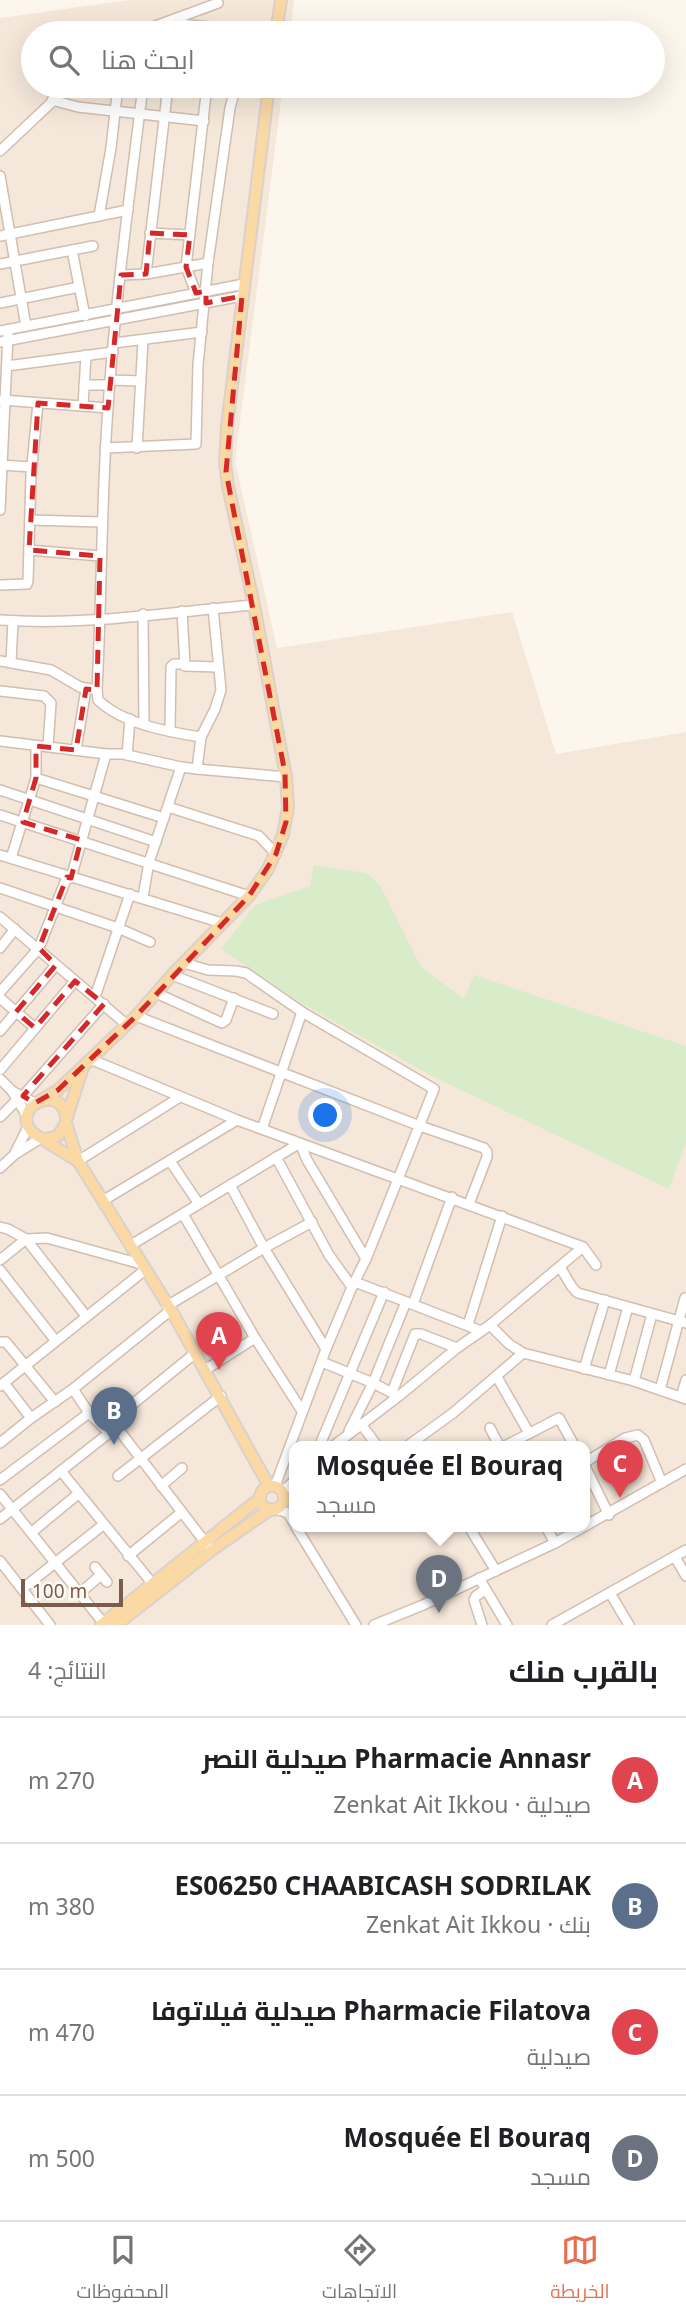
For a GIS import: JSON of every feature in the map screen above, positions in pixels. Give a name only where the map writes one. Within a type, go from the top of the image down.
[{"type":"main road","points":[[278,21],[282,0]]},
{"type":"main road","points":[[78,1161],[31,1132],[28,1121],[38,1102],[58,1090],[136,1016],[249,895],[276,854],[286,822],[288,807],[285,777],[254,605],[230,502],[225,463],[227,426],[267,98]]},
{"type":"main road","points":[[43,1139],[58,1136],[87,1062]]},
{"type":"main road","points":[[38,1102],[55,1101],[65,1110],[78,1161],[169,1308],[283,1502],[208,1545]]},
{"type":"main road","points":[[116,1625],[260,1498],[264,1489],[276,1488]]},
{"type":"main road","points":[[260,1498],[265,1507],[274,1509]]},
{"type":"main road","points":[[103,1624],[156,1588]]},
{"type":"street","points":[[170,21],[218,3]]},
{"type":"street","points":[[0,150],[54,98]]},
{"type":"street","points":[[99,216],[116,98]]},
{"type":"street","points":[[142,98],[108,408],[101,522],[101,621],[97,690],[98,700],[102,704],[130,719],[201,737]]},
{"type":"street","points":[[146,274],[167,98]]},
{"type":"street","points":[[106,448],[196,444],[198,365],[206,303],[186,267],[206,98]]},
{"type":"street","points":[[201,292],[208,263],[233,98]]},
{"type":"street","points":[[52,100],[78,107],[204,121]]},
{"type":"street","points":[[0,176],[26,326]]},
{"type":"street","points":[[0,236],[128,210]]},
{"type":"street","points":[[150,233],[190,235]]},
{"type":"street","points":[[0,264],[93,246]]},
{"type":"street","points":[[72,250],[85,316]]},
{"type":"street","points":[[121,275],[146,274],[208,263]]},
{"type":"street","points":[[0,303],[79,287]]},
{"type":"street","points":[[0,510],[3,400],[7,366],[4,330],[201,292],[243,290]]},
{"type":"street","points":[[4,341],[206,303],[243,290]]},
{"type":"street","points":[[7,366],[86,355],[143,341],[202,332]]},
{"type":"street","points":[[137,448],[143,341]]},
{"type":"street","points":[[83,406],[86,355]]},
{"type":"street","points":[[84,385],[141,381]]},
{"type":"street","points":[[3,400],[108,408]]},
{"type":"street","points":[[0,585],[27,584],[32,467],[38,403]]},
{"type":"street","points":[[1,465],[32,467]]},
{"type":"street","points":[[30,520],[101,522]]},
{"type":"street","points":[[29,550],[100,556]]},
{"type":"street","points":[[0,620],[101,621],[143,614],[254,605]]},
{"type":"street","points":[[197,769],[201,737],[220,690],[213,608]]},
{"type":"street","points":[[182,611],[184,664]]},
{"type":"street","points":[[143,614],[144,723]]},
{"type":"street","points":[[11,662],[13,621]]},
{"type":"street","points":[[0,661],[51,670],[86,689],[97,690]]},
{"type":"street","points":[[170,731],[170,671],[173,665],[218,667]]},
{"type":"street","points":[[76,750],[86,689]]},
{"type":"street","points":[[0,691],[44,696],[49,700],[48,746]]},
{"type":"street","points":[[127,755],[130,719]]},
{"type":"street","points":[[0,741],[127,755],[181,768],[285,777]]},
{"type":"street","points":[[11,858],[36,778],[36,746]]},
{"type":"street","points":[[2,986],[39,948],[69,877],[106,754]]},
{"type":"street","points":[[143,897],[149,862],[181,768]]},
{"type":"street","points":[[36,778],[164,818]]},
{"type":"street","points":[[0,790],[156,842]]},
{"type":"street","points":[[168,807],[259,836],[276,854]]},
{"type":"street","points":[[0,815],[249,895]]},
{"type":"street","points":[[0,855],[222,923]]},
{"type":"street","points":[[0,888],[118,928],[150,942]]},
{"type":"street","points":[[95,996],[130,894]]},
{"type":"street","points":[[0,917],[126,1024]]},
{"type":"street","points":[[0,948],[15,929]]},
{"type":"street","points":[[184,962],[208,970],[241,971],[302,1012],[431,1086],[434,1091],[366,1259],[326,1349],[292,1441]]},
{"type":"street","points":[[0,1031],[56,965]]},
{"type":"street","points":[[172,975],[273,1014]]},
{"type":"street","points":[[0,1069],[75,981]]},
{"type":"street","points":[[156,993],[222,1023],[226,1020],[234,998]]},
{"type":"street","points":[[0,998],[35,1028]]},
{"type":"street","points":[[0,1117],[104,1004]]},
{"type":"street","points":[[262,1129],[302,1012]]},
{"type":"street","points":[[136,1016],[486,1150],[487,1157],[469,1204]]},
{"type":"street","points":[[87,1062],[583,1247],[596,1265]]},
{"type":"street","points":[[0,1079],[17,1096],[28,1121],[14,1155]]},
{"type":"street","points":[[17,1096],[38,1102]]},
{"type":"street","points":[[78,1161],[180,1097]]},
{"type":"street","points":[[104,1200],[237,1119]]},
{"type":"street","points":[[0,1168],[14,1155],[43,1139]]},
{"type":"street","points":[[131,1245],[300,1143]]},
{"type":"street","points":[[300,1143],[307,1160],[366,1259]]},
{"type":"street","points":[[276,1157],[330,1255],[353,1284],[384,1292],[481,1331]]},
{"type":"street","points":[[170,1161],[199,1204]]},
{"type":"street","points":[[230,1185],[264,1248],[326,1349]]},
{"type":"street","points":[[348,1434],[410,1303],[452,1198]]},
{"type":"street","points":[[183,1214],[302,1411]]},
{"type":"street","points":[[468,1325],[502,1216]]},
{"type":"street","points":[[0,1444],[31,1418],[73,1389],[169,1308],[264,1248],[312,1222]]},
{"type":"street","points":[[0,1227],[26,1239],[86,1316]]},
{"type":"street","points":[[0,1260],[26,1239],[47,1238],[143,1267]]},
{"type":"street","points":[[339,1441],[396,1394],[490,1325],[583,1247]]},
{"type":"street","points":[[31,1418],[2,1384],[143,1267]]},
{"type":"street","points":[[560,1268],[576,1292],[682,1322]]},
{"type":"street","points":[[0,1270],[55,1340]]},
{"type":"street","points":[[322,1441],[384,1292]]},
{"type":"street","points":[[660,1390],[682,1322],[685,1297]]},
{"type":"street","points":[[584,1369],[605,1300]]},
{"type":"street","points":[[609,1375],[628,1307]]},
{"type":"street","points":[[634,1381],[652,1314]]},
{"type":"street","points":[[490,1325],[509,1344],[523,1353],[634,1381],[684,1398],[686,1380]]},
{"type":"street","points":[[396,1394],[415,1334],[457,1348]]},
{"type":"street","points":[[205,1370],[256,1338]]},
{"type":"street","points":[[0,1342],[6,1342],[55,1402]]},
{"type":"street","points":[[415,1441],[497,1377],[523,1353]]},
{"type":"street","points":[[0,1519],[109,1433],[112,1421],[194,1354]]},
{"type":"street","points":[[322,1362],[396,1394]]},
{"type":"street","points":[[497,1377],[529,1433]]},
{"type":"street","points":[[73,1389],[89,1413],[109,1433]]},
{"type":"street","points":[[118,1476],[221,1396]]},
{"type":"street","points":[[0,1480],[89,1413]]},
{"type":"street","points":[[514,1441],[559,1418],[572,1441]]},
{"type":"street","points":[[112,1421],[208,1545]]},
{"type":"street","points":[[362,1424],[374,1441]]},
{"type":"street","points":[[490,1428],[498,1441]]},
{"type":"street","points":[[590,1459],[625,1438],[638,1435],[644,1440],[662,1483]]},
{"type":"street","points":[[276,1488],[289,1450]]},
{"type":"street","points":[[161,1486],[182,1468]]},
{"type":"street","points":[[590,1525],[686,1469]]},
{"type":"street","points":[[61,1471],[156,1588]]},
{"type":"street","points":[[590,1475],[609,1515]]},
{"type":"street","points":[[276,1488],[289,1483]]},
{"type":"street","points":[[0,1494],[103,1624]]},
{"type":"street","points":[[32,1532],[78,1494]]},
{"type":"street","points":[[274,1509],[289,1512]]},
{"type":"street","points":[[128,1556],[182,1512]]},
{"type":"street","points":[[22,1589],[103,1525]]},
{"type":"street","points":[[299,1532],[354,1624]]},
{"type":"street","points":[[472,1532],[496,1571]]},
{"type":"street","points":[[549,1532],[555,1544]]},
{"type":"street","points":[[374,1625],[577,1532]]},
{"type":"street","points":[[552,1625],[686,1550]]},
{"type":"street","points":[[675,1556],[686,1576]]},
{"type":"street","points":[[2,1568],[50,1625]]},
{"type":"street","points":[[80,1593],[101,1575]]},
{"type":"street","points":[[479,1578],[507,1625]]},
{"type":"street","points":[[482,1625],[475,1598],[485,1590]]},
{"type":"street","points":[[611,1593],[629,1625]]},
{"type":"highlighted area","points":[[150,233],[190,235],[186,267],[196,293],[206,291],[206,303],[242,296],[226,472],[285,773],[286,822],[276,854],[249,896],[136,1016],[58,1090],[35,1103],[23,1096],[104,1004],[75,981],[35,1028],[16,1012],[56,965],[39,948],[67,877],[71,878],[81,840],[23,822],[36,778],[36,746],[76,750],[86,689],[97,690],[100,556],[29,550],[38,403],[108,408],[121,275],[146,274]]},
{"type":"shaded area","points":[[130,0],[294,0],[291,21],[21,21],[21,98],[281,98],[235,461],[277,648],[512,612],[556,754],[686,732],[686,1625],[0,1625],[0,18]]},
{"type":"green space","points":[[314,865],[366,873],[380,885],[421,967],[464,999],[474,975],[686,1046],[686,1142],[669,1189],[428,1074],[301,1003],[221,949],[255,905],[310,886]]},
{"type":"place","name":"Pharmacie Annasr صيدلية النصر","points":[[219,1370]]},
{"type":"place","name":"ES06250 CHAABICASH SODRILAK","points":[[114,1445]]},
{"type":"place","name":"Pharmacie Filatova صيدلية فيلاتوفا","points":[[620,1498]]},
{"type":"place","name":"Mosquée El Bouraq","points":[[439,1613]]}]
